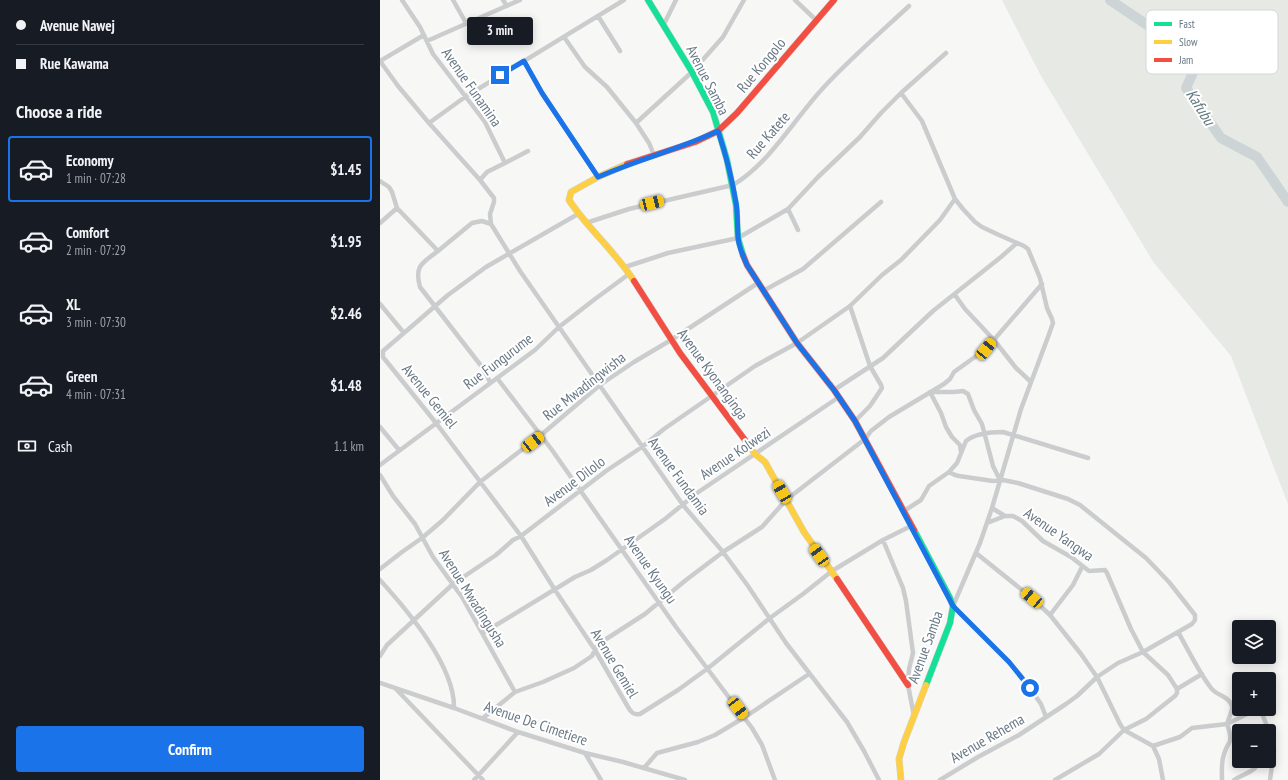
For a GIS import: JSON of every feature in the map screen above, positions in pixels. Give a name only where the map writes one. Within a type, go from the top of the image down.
[{"type":"street","name":"Avenue Funamina","points":[[402,0],[424,35],[433,54],[485,122],[505,163]]},
{"type":"street","points":[[453,0],[466,23]]},
{"type":"street","points":[[503,0],[507,6]]},
{"type":"street","points":[[426,41],[520,0]]},
{"type":"street","points":[[427,122],[465,97],[624,0]]},
{"type":"street","name":"Avenue Samba","points":[[648,0],[692,72],[713,112],[733,185],[738,238],[747,265],[797,343],[834,390],[855,421],[953,606],[950,623],[904,742],[899,759],[901,780]]},
{"type":"street","points":[[663,26],[676,0]]},
{"type":"street","points":[[636,122],[692,72],[723,37],[744,0]]},
{"type":"street","points":[[795,0],[816,20]]},
{"type":"street","name":"Rue Kongolo","points":[[569,196],[571,192],[598,177],[628,164],[695,142],[718,131],[738,113],[834,0]]},
{"type":"street","name":"Rue Katete","points":[[586,223],[629,209],[733,185],[746,177],[760,164],[824,87],[866,44],[909,6]]},
{"type":"street","points":[[598,16],[620,51]]},
{"type":"street","points":[[424,35],[380,61],[427,122],[480,180],[494,198],[494,202],[490,214],[491,224],[482,221],[472,223],[421,264],[418,268],[420,287],[482,367],[490,382]]},
{"type":"street","points":[[564,37],[585,67],[606,87],[636,122],[649,143],[654,155]]},
{"type":"street","points":[[625,267],[668,253],[738,238],[788,209],[860,137],[880,113],[946,52]]},
{"type":"street","points":[[524,61],[542,93],[598,177]]},
{"type":"street","points":[[901,93],[922,121],[955,199],[963,209],[982,227],[1028,249],[1042,284],[1044,297],[1053,323],[1021,409],[987,523],[953,606],[1022,677],[1040,704],[1046,717]]},
{"type":"street","points":[[480,180],[487,172],[528,151]]},
{"type":"street","points":[[380,181],[390,187],[397,208],[438,251]]},
{"type":"street","name":"Avenue Kyonanginga","points":[[569,196],[569,200],[578,214],[625,267],[671,340],[755,454],[765,462],[804,534],[832,571],[908,685]]},
{"type":"street","name":"Avenue Dilolo","points":[[380,656],[386,645],[452,584],[496,555],[511,541],[521,536],[606,471],[642,447],[664,429],[756,366],[797,343],[850,306],[900,260],[940,220],[955,199]]},
{"type":"street","points":[[763,291],[803,269],[881,202]]},
{"type":"street","points":[[380,223],[397,208]]},
{"type":"street","points":[[788,209],[798,230]]},
{"type":"street","points":[[380,304],[404,333],[436,307],[448,295],[486,267],[578,214]]},
{"type":"street","name":"Avenue Fundamia","points":[[491,224],[509,254],[683,505],[723,552],[786,643],[857,737],[879,780]]},
{"type":"street","points":[[834,390],[883,358],[933,311],[955,295],[1017,243]]},
{"type":"street","name":"Rue Fungurume","points":[[380,466],[436,422],[535,350],[559,327],[630,274]]},
{"type":"street","name":"Rue Mwadingwisha","points":[[380,569],[444,520],[480,482],[541,435],[600,385],[758,283]]},
{"type":"street","points":[[483,718],[515,692],[544,682],[574,668],[592,656],[600,643],[645,614],[723,552],[762,527],[786,500],[865,439],[871,431],[889,417],[944,384],[950,379],[954,372],[986,349],[1042,284]]},
{"type":"street","points":[[955,295],[1016,368],[1031,382]]},
{"type":"street","points":[[850,306],[870,366],[882,388],[870,406],[855,421]]},
{"type":"street","name":"Avenue Gemiel","points":[[404,333],[383,351],[383,358],[436,422],[521,536],[595,650],[631,712],[635,715],[640,714],[678,690],[707,669],[770,618],[832,571],[883,540],[911,526]]},
{"type":"street","name":"Avenue Kyungu","points":[[497,378],[541,435],[676,627],[745,718],[762,745],[775,780]]},
{"type":"street","points":[[930,392],[966,391],[970,396],[974,410],[982,424],[993,466],[1000,480]]},
{"type":"street","points":[[930,392],[941,413],[946,427],[952,438],[960,445],[962,452]]},
{"type":"street","name":"Avenue Kolwezi","points":[[483,633],[575,577],[591,570],[607,560],[683,505],[697,493],[839,397]]},
{"type":"street","points":[[380,428],[399,450]]},
{"type":"street","points":[[904,511],[921,500],[929,486],[949,472],[957,463],[966,441],[970,438],[985,433],[1003,432],[1014,434],[1088,458]]},
{"type":"street","points":[[949,472],[959,476],[993,481],[1000,480]]},
{"type":"street","name":"Avenue Mwadingusha","points":[[380,475],[393,496],[415,524],[433,557],[462,597],[515,692]]},
{"type":"street","name":"Avenue Rehema","points":[[940,780],[1019,735],[1077,696],[1097,677],[1118,663],[1143,652],[1192,624],[1195,620],[1195,615],[1169,582],[1141,554],[1073,501],[1018,483],[1000,480]]},
{"type":"street","name":"Avenue Yangwa","points":[[992,508],[1005,516],[1013,516],[1022,521],[1043,540],[1071,557],[1089,571],[1105,570],[1131,630],[1143,652]]},
{"type":"street","points":[[987,523],[1005,516]]},
{"type":"street","points":[[883,540],[903,588],[906,601],[913,653],[909,669],[908,685],[914,716]]},
{"type":"street","points":[[976,553],[1032,598],[1050,615],[1097,677],[1124,730],[1153,746],[1159,759],[1163,780]]},
{"type":"street","points":[[1050,615],[1073,585],[1082,567]]},
{"type":"street","points":[[380,580],[413,619],[436,653],[450,681],[453,692],[454,708]]},
{"type":"street","points":[[1178,632],[1212,689],[1219,695],[1223,696],[1231,705],[1232,709],[1227,724],[1230,739],[1224,752],[1222,780]]},
{"type":"street","points":[[1055,780],[1099,754],[1124,730],[1146,719],[1175,696],[1177,693],[1177,688],[1168,675],[1143,652]]},
{"type":"street","points":[[644,768],[657,753],[698,742],[715,735],[745,718],[809,674]]},
{"type":"street","points":[[1177,688],[1202,674]]},
{"type":"street","name":"Avenue De Cimetiere","points":[[380,683],[483,718],[518,732],[585,753],[685,780]]},
{"type":"street","points":[[395,688],[484,780]]},
{"type":"street","points":[[1153,746],[1180,737],[1192,728],[1227,724],[1256,710],[1262,711],[1266,724]]},
{"type":"street","points":[[474,780],[518,732]]},
{"type":"street","points":[[585,753],[600,780]]},
{"type":"street","points":[[1234,780],[1256,768]]},
{"type":"street","points":[[1270,780],[1272,768]]},
{"type":"shaded area","points":[[1002,0],[1288,0],[1288,504],[1231,356],[1154,263],[1041,76]]},
{"type":"waterway","name":"Kafubu","points":[[1110,0],[1146,24]]},
{"type":"waterway","name":"Kafubu","points":[[1192,74],[1186,88],[1221,138],[1257,157],[1288,202]]},
{"type":"traffic: fast","points":[[648,0],[692,72],[713,112],[727,160],[736,205],[738,238],[743,255]]},
{"type":"traffic: fast","points":[[914,530],[953,606],[950,623],[926,685]]},
{"type":"traffic: slow","points":[[627,164],[598,177],[571,192],[569,200],[584,221],[627,270],[634,281]]},
{"type":"traffic: slow","points":[[745,440],[755,454],[765,462],[804,532],[837,579]]},
{"type":"traffic: slow","points":[[901,780],[899,759],[926,685]]},
{"type":"traffic: jam","points":[[627,164],[695,142],[718,131],[737,113],[834,0]]},
{"type":"traffic: jam","points":[[743,255],[747,265],[797,343],[834,390],[855,421],[914,530]]},
{"type":"traffic: jam","points":[[634,281],[680,353],[745,440]]},
{"type":"traffic: jam","points":[[837,579],[908,685]]},
{"type":"route","points":[[500,75],[524,61],[542,93],[598,177],[628,164],[695,142],[718,131],[733,185],[738,238],[747,265],[797,343],[834,390],[855,421],[953,606],[1009,662],[1030,688]]}]
